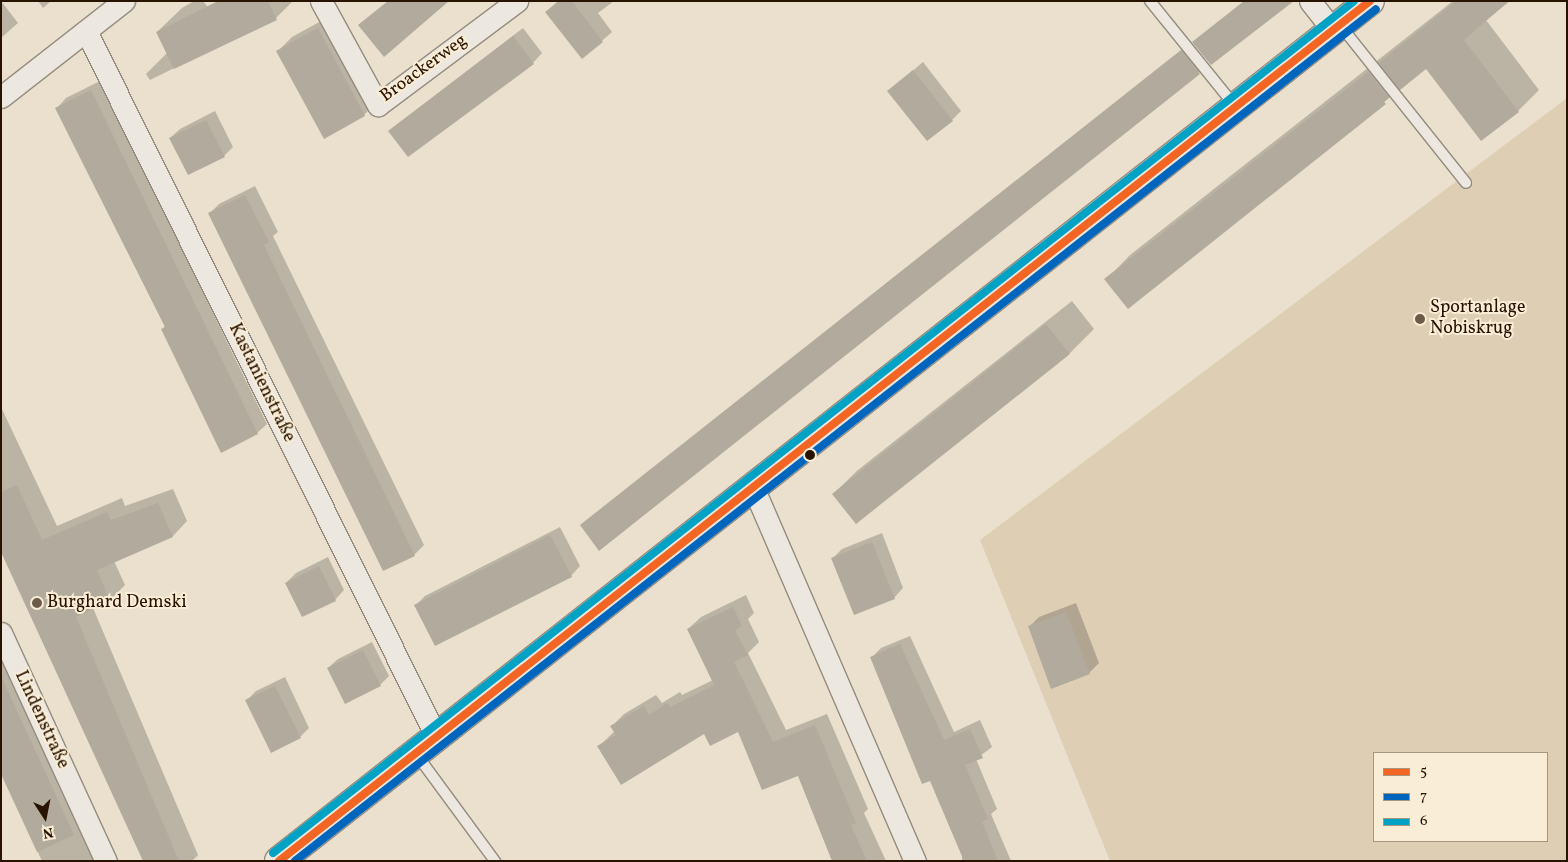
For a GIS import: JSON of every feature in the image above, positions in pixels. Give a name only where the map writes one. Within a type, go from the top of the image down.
[{"type":"street","points":[[1,97],[124,1]]},
{"type":"street","name":"Broackerweg","points":[[321,1],[378,105],[517,1]]},
{"type":"street","points":[[1310,1],[1336,27]]},
{"type":"street","points":[[279,861],[1370,1]]},
{"type":"street","name":"Kastanienstraße","points":[[86,31],[426,744]]},
{"type":"street","points":[[753,487],[915,861]]},
{"type":"street","name":"Lindenstraße","points":[[1,633],[106,861]]},
{"type":"lane","points":[[1150,1],[1236,107]]},
{"type":"lane","points":[[1336,27],[1466,183]]},
{"type":"lane","points":[[426,744],[495,861]]},
{"type":"shaded area","name":"Sportanlage Nobiskrug","points":[[1567,98],[1567,861],[1110,861],[980,540]]},
{"type":"building","points":[[218,1],[268,1],[277,20],[174,69],[156,32]]},
{"type":"building","points":[[388,1],[449,1],[384,57],[358,25]]},
{"type":"building","points":[[559,1],[572,1],[603,42],[582,59],[545,12]]},
{"type":"building","points":[[1244,1],[1294,1],[1211,65],[1192,42]]},
{"type":"building","points":[[1456,1],[1509,1],[1464,40],[1519,112],[1481,141],[1426,69],[1400,90],[1379,63]]},
{"type":"building","points":[[318,28],[365,116],[324,139],[276,51]]},
{"type":"building","points":[[513,36],[534,64],[408,157],[388,131]]},
{"type":"building","points":[[1181,50],[1200,74],[599,551],[580,525]]},
{"type":"building","points":[[913,70],[953,121],[927,141],[887,91]]},
{"type":"building","points":[[1368,72],[1389,98],[1384,102],[1386,104],[1128,309],[1104,279]]},
{"type":"building","points":[[91,90],[258,434],[221,453],[161,329],[165,327],[55,108]]},
{"type":"building","points":[[206,120],[225,157],[188,175],[169,138]]},
{"type":"building","points":[[245,195],[269,242],[264,245],[415,556],[383,571],[208,213]]},
{"type":"building","points":[[1046,324],[1070,354],[856,524],[832,494]]},
{"type":"building","points":[[17,485],[42,540],[107,512],[111,520],[158,503],[173,537],[97,570],[110,601],[76,617],[179,861],[143,861],[1,552],[1,492]]},
{"type":"building","points":[[550,535],[572,577],[435,646],[414,605]]},
{"type":"building","points":[[872,542],[895,599],[854,615],[831,558]]},
{"type":"building","points":[[319,566],[336,601],[302,617],[285,583]]},
{"type":"building","points":[[733,607],[742,626],[735,630],[748,655],[734,662],[773,742],[815,725],[856,823],[851,825],[867,861],[832,861],[798,776],[762,790],[738,732],[710,746],[704,734],[621,785],[597,746],[616,735],[610,726],[644,706],[649,715],[667,703],[670,707],[714,685],[687,629]]},
{"type":"building","points":[[1066,612],[1090,674],[1051,689],[1028,626]]},
{"type":"building","points":[[900,644],[944,740],[970,729],[983,758],[965,765],[988,819],[982,822],[998,861],[964,861],[930,781],[922,784],[870,657]]},
{"type":"building","points":[[363,650],[381,686],[345,704],[327,668]]},
{"type":"building","points":[[1,676],[74,835],[37,852],[1,774]]},
{"type":"building","points":[[275,686],[301,738],[271,753],[245,700]]},
{"type":"transit line","name":"6","points":[[273,853],[1354,1]]},
{"type":"transit line","name":"5","points":[[279,861],[1370,1]]},
{"type":"transit line","name":"7","points":[[295,861],[1376,9]]},
{"type":"place","name":"Sportanlage Nobiskrug","points":[[1420,319]]},
{"type":"place","name":"Burghard Demski","points":[[37,603]]}]
